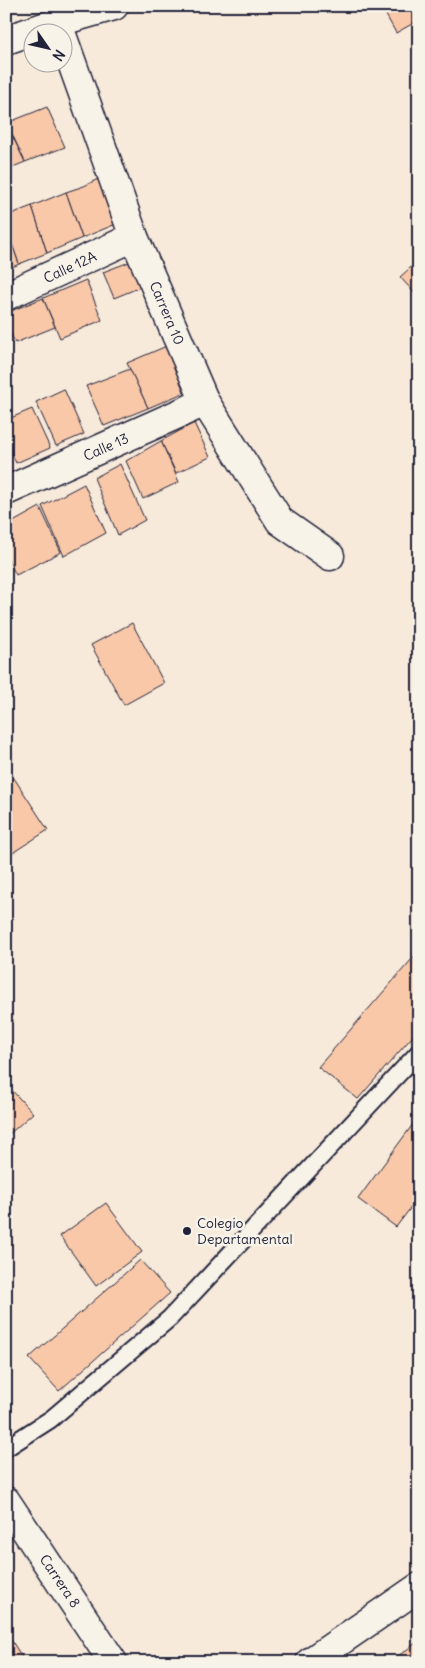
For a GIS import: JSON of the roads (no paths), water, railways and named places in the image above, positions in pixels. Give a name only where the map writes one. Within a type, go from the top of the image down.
[{"type":"street","points":[[72,25],[114,6]]},
{"type":"street","points":[[6,40],[22,37]]},
{"type":"street","name":"Carrera 10","points":[[72,61],[134,238],[205,402],[280,521],[330,556]]},
{"type":"street","name":"Calle 12A","points":[[6,296],[134,238]]},
{"type":"street","name":"Calle 13","points":[[6,491],[205,402]]},
{"type":"street","name":"Carrera 8","points":[[6,1501],[113,1662]]},
{"type":"street","points":[[310,1662],[419,1587]]},
{"type":"lane","points":[[6,1448],[51,1419],[170,1318],[419,1052]]},
{"type":"place","name":"Colegio Departamental","points":[[187,1231]]}]
